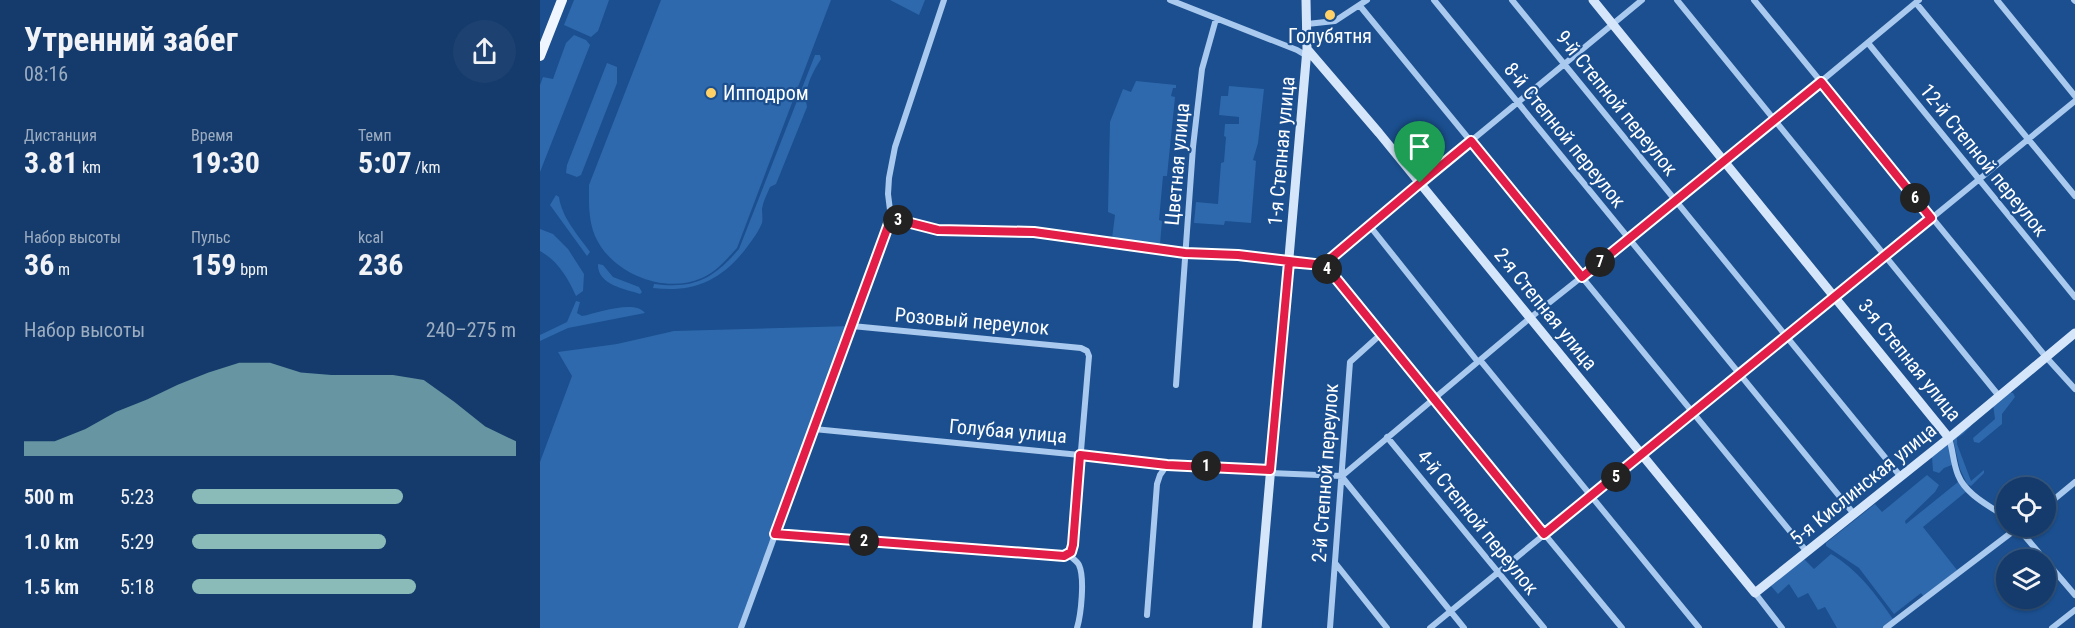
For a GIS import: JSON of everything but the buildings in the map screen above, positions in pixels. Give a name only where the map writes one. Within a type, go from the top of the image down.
[{"type":"main road","points":[[540,56],[562,0]]},
{"type":"street","points":[[741,628],[891,218],[888,194],[895,147],[944,0]]},
{"type":"street","points":[[1170,0],[1307,53]]},
{"type":"street","name":"1-я Степная улица","points":[[1257,628],[1307,53],[1306,0]]},
{"type":"street","points":[[1307,24],[1335,21],[1367,0]]},
{"type":"street","name":"8-й Степной переулок","points":[[1434,0],[1854,514]]},
{"type":"street","name":"9-й Степной переулок","points":[[1512,0],[1901,477]]},
{"type":"street","name":"3-я Степная улица","points":[[1593,0],[1949,438],[1958,476],[1964,485],[1972,494],[1996,510]]},
{"type":"street","points":[[1323,265],[1642,0]]},
{"type":"street","points":[[1677,0],[1999,396]]},
{"type":"street","points":[[1755,0],[1931,218],[2075,389]]},
{"type":"street","points":[[1997,0],[2075,96]]},
{"type":"street","points":[[1464,628],[1342,476],[1530,318],[1676,202],[1918,1],[2075,196]]},
{"type":"street","points":[[1360,6],[1807,552]]},
{"type":"street","name":"Цветная улица","points":[[1176,385],[1193,147],[1203,69],[1216,19]]},
{"type":"street","name":"12-й Степной переулок","points":[[1868,43],[2075,297]]},
{"type":"street","name":"2-я Степная улица","points":[[1307,53],[1420,183],[1755,593]]},
{"type":"street","points":[[1430,628],[2075,101]]},
{"type":"street","points":[[891,218],[938,230],[1034,232],[1185,253],[1238,255],[1323,265],[1622,628]]},
{"type":"street","points":[[1369,225],[1699,628]]},
{"type":"street","name":"Розовый переулок","points":[[852,326],[1081,348],[1087,351],[1089,356],[1080,455]]},
{"type":"street","name":"5-я Кислинская улица","points":[[1755,593],[1949,438],[2075,333]]},
{"type":"street","name":"2-й Степной переулок","points":[[1330,628],[1350,362],[1380,335]]},
{"type":"street","name":"Голубая улица","points":[[814,429],[1167,465],[1342,476]]},
{"type":"street","name":"4-й Степной переулок","points":[[1387,437],[1544,628]]},
{"type":"street","points":[[1069,555],[1073,545],[1080,455]]},
{"type":"street","points":[[1147,615],[1157,484],[1167,465]]},
{"type":"street","points":[[2056,498],[2075,482]]},
{"type":"street","points":[[775,534],[1059,557],[1069,555]]},
{"type":"street","points":[[1886,628],[2005,537]]},
{"type":"street","points":[[2026,537],[2075,595]]},
{"type":"street","points":[[1069,555],[1079,565],[1081,575],[1081,608],[1077,628]]},
{"type":"street","points":[[1336,564],[1388,628]]},
{"type":"street","points":[[1755,593],[1782,628]]},
{"type":"street","points":[[2052,628],[2075,610]]},
{"type":"shaded area","points":[[574,0],[609,0],[598,31],[591,37],[564,25]]},
{"type":"shaded area","name":"Ипподром","points":[[661,0],[831,0],[737,248],[721,265],[702,278],[687,283],[672,284],[640,277],[613,261],[595,236],[589,204],[589,185]]},
{"type":"shaded area","points":[[890,0],[925,0],[919,15]]},
{"type":"shaded area","points":[[574,35],[586,40],[590,45],[540,172],[540,85],[543,77],[553,79],[566,43]]},
{"type":"shaded area","points":[[815,55],[820,55],[821,59],[807,88],[807,107],[776,184],[770,187],[765,198],[762,223],[754,238],[725,270],[704,283],[680,289],[653,288],[654,284],[681,285],[702,280],[721,268],[739,249]]},
{"type":"shaded area","points":[[607,63],[617,67],[617,83],[581,175],[577,177],[566,173],[567,165]]},
{"type":"shaded area","points":[[1136,81],[1176,85],[1171,96],[1175,97],[1167,176],[1163,176],[1159,220],[1162,221],[1160,244],[1112,239],[1115,215],[1108,212],[1110,122],[1123,89],[1131,92]]},
{"type":"shaded area","points":[[1229,86],[1264,89],[1258,143],[1253,160],[1256,161],[1251,223],[1225,221],[1224,225],[1194,223],[1196,202],[1218,204],[1221,163],[1224,162],[1225,124],[1239,124],[1239,117],[1219,115],[1221,96],[1228,96]]},
{"type":"shaded area","points":[[556,195],[559,197],[567,219],[590,252],[587,256],[550,205]]},
{"type":"shaded area","points":[[540,229],[553,234],[568,249],[584,274],[583,291],[576,296],[562,270],[540,251]]},
{"type":"shaded area","points":[[598,264],[603,265],[613,277],[639,287],[642,292],[640,294],[613,285],[602,277]]},
{"type":"shaded area","points":[[576,301],[580,302],[577,313],[582,316],[625,307],[640,309],[645,313],[568,328],[540,341],[540,335],[567,322]]},
{"type":"shaded area","points":[[852,326],[740,628],[540,628],[540,462],[572,376],[558,352],[617,344],[674,331]]},
{"type":"shaded area","points":[[2008,392],[2013,393],[2015,397],[2002,414],[2002,424],[1979,443],[1974,442],[1973,438],[1995,419],[1993,404]]},
{"type":"shaded area","points":[[1969,424],[1971,426],[1957,438],[1957,444],[1971,481],[1984,470],[1984,473],[1971,486],[1967,484],[1960,469],[1953,439]]},
{"type":"shaded area","points":[[1946,444],[1950,446],[1952,465],[1939,473],[1933,471],[1932,456]]},
{"type":"shaded area","points":[[1927,475],[1939,485],[1935,492],[1905,521],[1906,524],[1958,482],[1967,491],[1923,527],[1957,570],[1924,597],[1921,593],[1894,614],[1859,568],[1826,546],[1826,543],[1875,504],[1882,512]]},
{"type":"shaded area","points":[[1831,554],[1858,575],[1886,609],[1893,619],[1883,628],[1837,628],[1825,607],[1818,610],[1808,593],[1798,598],[1789,584],[1778,594],[1771,586],[1804,559],[1814,569]]},
{"type":"place","name":"Голубятня","points":[[1330,15]]},
{"type":"place","name":"Ипподром","points":[[711,93]]},
{"type":"route","points":[[1420,183],[1323,265],[1289,262],[1270,470],[1167,465],[1080,455],[1073,545],[1069,555],[1059,557],[775,534],[891,218],[938,230],[1034,232],[1185,253],[1238,255],[1289,262],[1299,264],[1323,265],[1544,534],[1931,218],[1821,82],[1582,277],[1471,141],[1420,183]]}]
